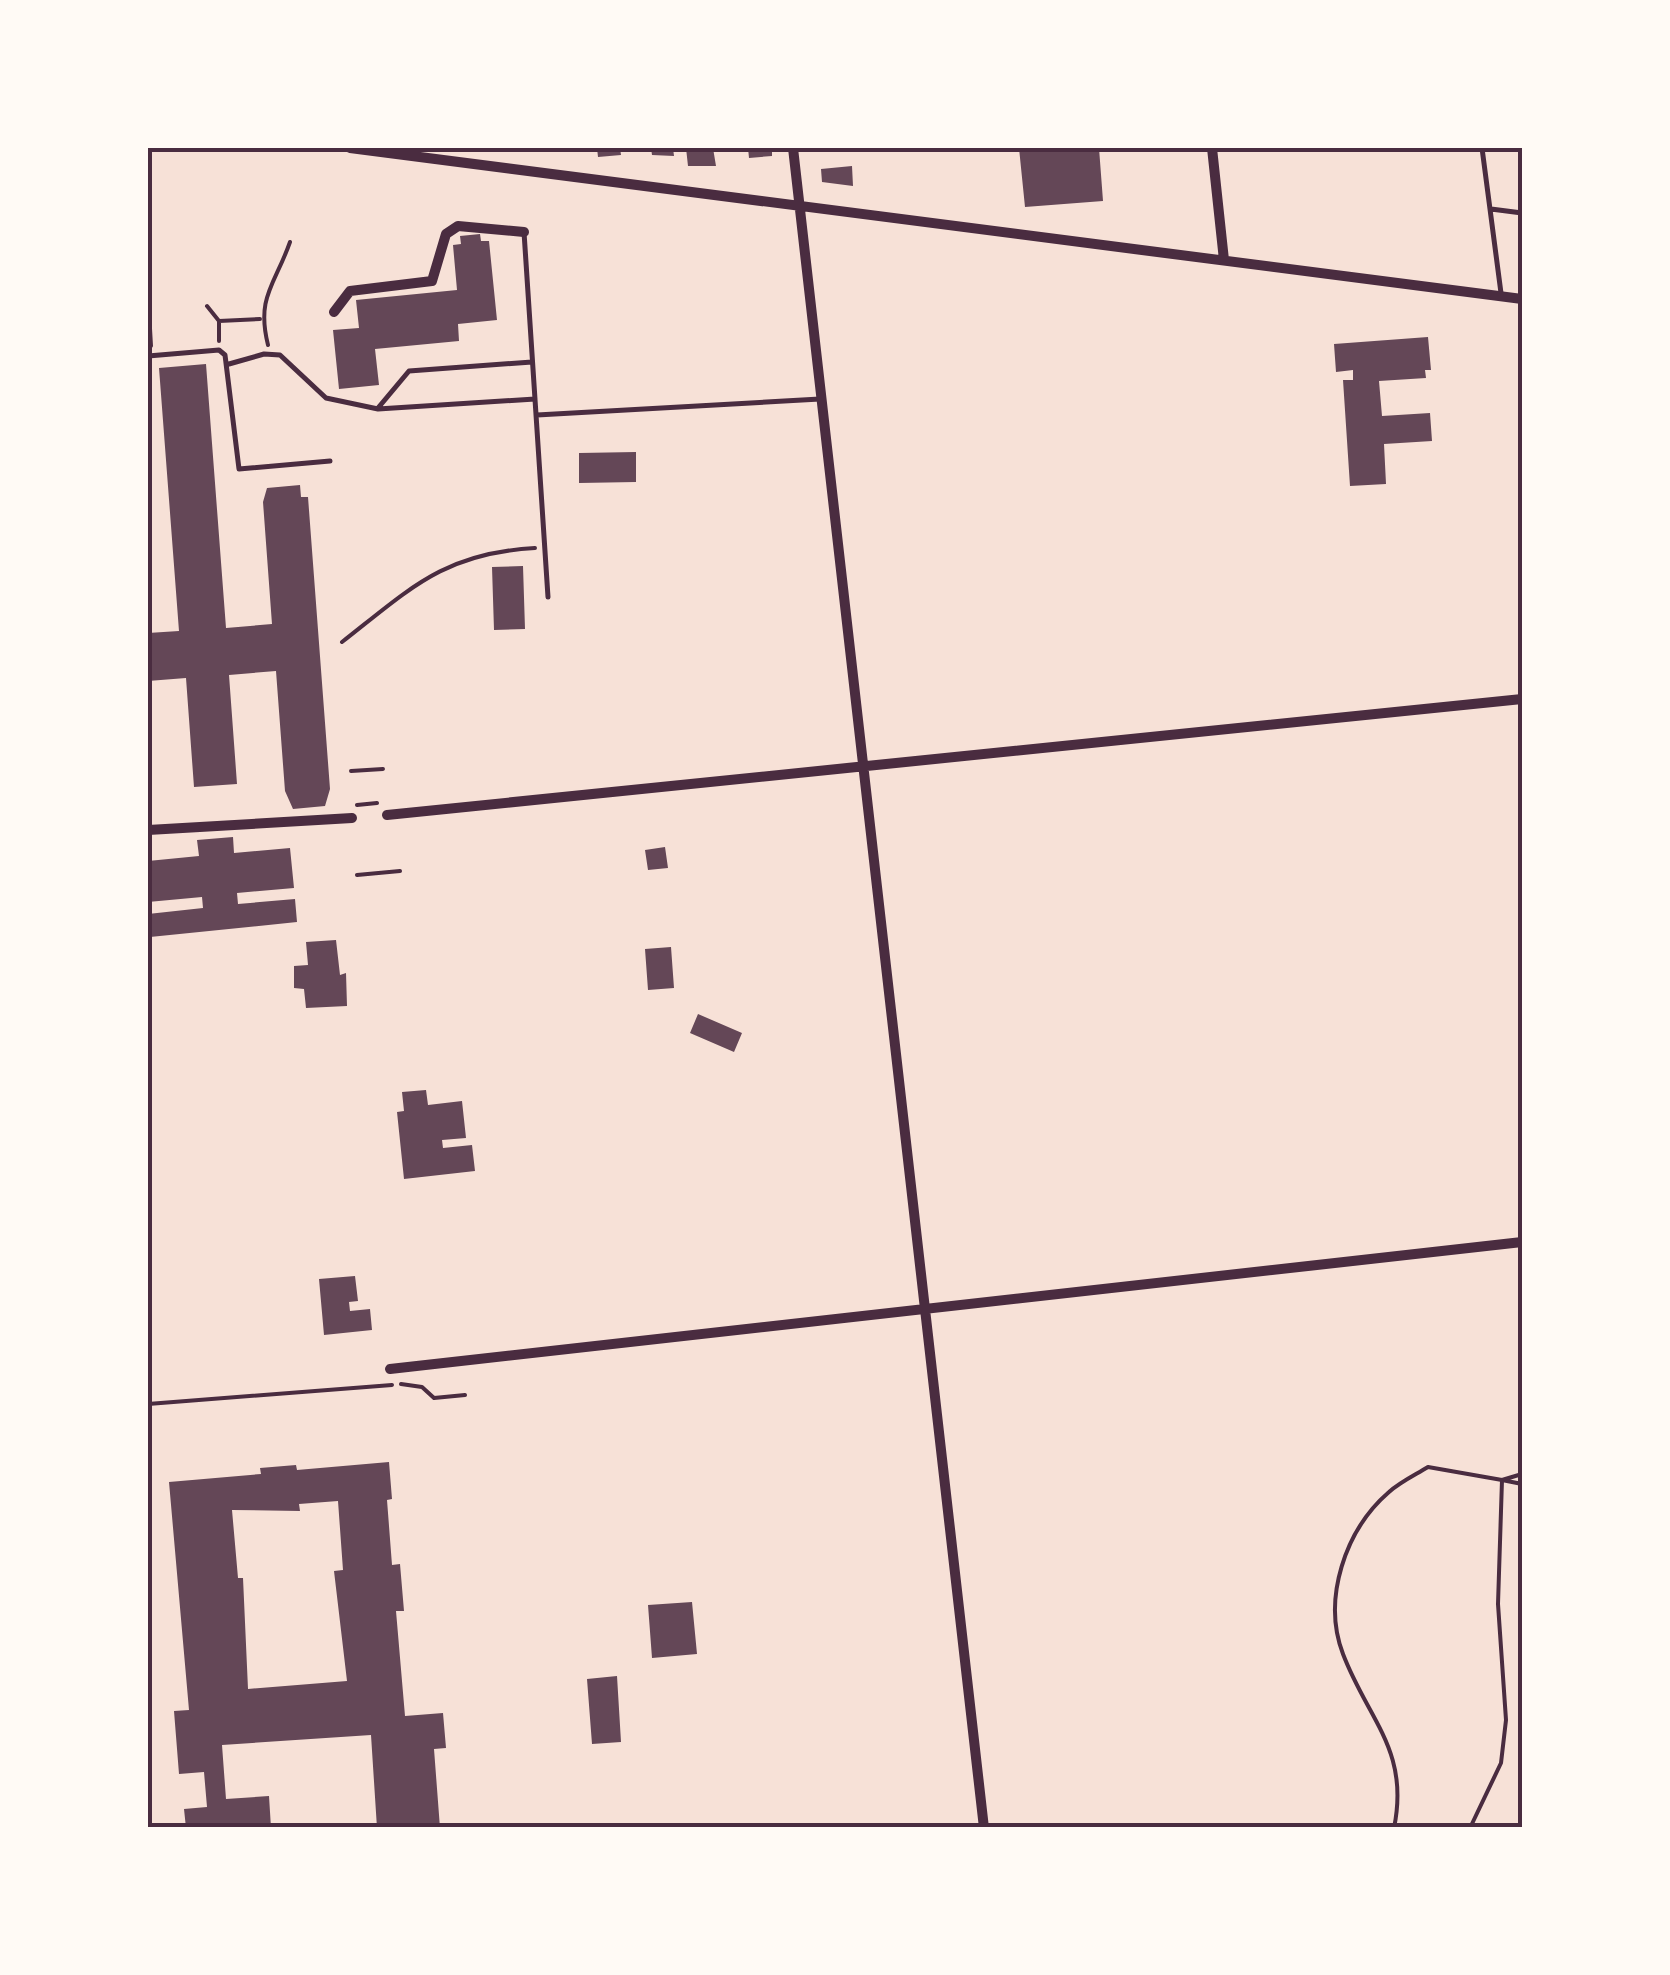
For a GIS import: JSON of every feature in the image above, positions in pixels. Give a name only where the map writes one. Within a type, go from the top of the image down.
[{"type":"street","points":[[350,148],[1522,299]]},
{"type":"street","points":[[793,148],[984,1828]]},
{"type":"street","points":[[1212,148],[1224,260]]},
{"type":"street","points":[[334,312],[350,291],[432,281],[446,234],[458,226],[524,232]]},
{"type":"street","points":[[387,815],[1522,700]]},
{"type":"street","points":[[148,830],[352,812]]},
{"type":"street","points":[[390,1369],[1522,1242]]},
{"type":"lane","points":[[1482,148],[1502,296]]},
{"type":"lane","points":[[1490,209],[1522,213]]},
{"type":"lane","points":[[524,232],[548,596]]},
{"type":"lane","points":[[149,356],[219,350],[229,364],[239,469],[330,461]]},
{"type":"lane","points":[[229,364],[270,353],[280,355],[326,398],[378,409],[535,400]]},
{"type":"lane","points":[[378,409],[409,371],[532,362]]},
{"type":"lane","points":[[536,416],[823,399]]},
{"type":"path","points":[[270,353],[262,318],[263,298],[281,270],[290,242]]},
{"type":"path","points":[[206,306],[219,321],[219,350]]},
{"type":"path","points":[[149,311],[149,356]]},
{"type":"path","points":[[219,321],[262,318]]},
{"type":"path","points":[[342,642],[451,563],[495,550],[544,547]]},
{"type":"path","points":[[351,772],[383,769]]},
{"type":"path","points":[[352,812],[385,803],[387,815]]},
{"type":"path","points":[[356,874],[400,871]]},
{"type":"path","points":[[148,1404],[408,1384],[422,1387],[434,1398],[465,1396]]},
{"type":"path","points":[[1394,1828],[1398,1772],[1384,1731],[1342,1654],[1336,1614],[1338,1572],[1358,1530],[1388,1492],[1428,1466],[1522,1484]]},
{"type":"path","points":[[1502,1480],[1522,1474]]},
{"type":"path","points":[[1470,1828],[1501,1763],[1506,1720],[1498,1604],[1502,1480]]},
{"type":"building","points":[[597,148],[620,148],[621,155],[598,157]]},
{"type":"building","points":[[651,148],[673,148],[674,156],[652,155]]},
{"type":"building","points":[[686,148],[713,148],[716,166],[688,166]]},
{"type":"building","points":[[748,148],[772,148],[772,156],[749,158]]},
{"type":"building","points":[[1019,148],[1099,148],[1103,201],[1025,207]]},
{"type":"building","points":[[852,166],[853,186],[822,182],[821,169]]},
{"type":"building","points":[[480,234],[481,241],[489,241],[497,320],[458,324],[459,341],[375,349],[379,385],[339,389],[333,330],[359,328],[356,300],[457,290],[453,245],[461,244],[460,236]]},
{"type":"building","points":[[1428,337],[1431,370],[1425,370],[1426,378],[1379,381],[1382,416],[1430,413],[1432,441],[1384,444],[1386,484],[1350,486],[1343,380],[1353,380],[1353,370],[1336,372],[1334,344]]},
{"type":"building","points":[[206,364],[226,628],[272,624],[263,502],[267,488],[300,485],[301,497],[308,497],[330,789],[325,806],[293,809],[285,791],[276,671],[229,675],[237,784],[194,787],[186,678],[148,681],[148,633],[179,631],[159,368]]},
{"type":"building","points":[[636,452],[636,482],[579,483],[579,453]]},
{"type":"building","points":[[523,566],[525,629],[494,630],[492,567]]},
{"type":"building","points":[[233,837],[234,853],[290,848],[294,888],[237,893],[238,904],[295,899],[297,922],[150,937],[148,914],[203,908],[202,897],[148,902],[148,861],[199,856],[197,840]]},
{"type":"building","points":[[665,847],[668,868],[648,870],[645,850]]},
{"type":"building","points":[[336,940],[340,975],[346,973],[347,1006],[306,1008],[304,989],[294,988],[294,966],[308,965],[306,942]]},
{"type":"building","points":[[671,947],[674,988],[648,990],[645,949]]},
{"type":"building","points":[[698,1014],[742,1033],[734,1052],[690,1033]]},
{"type":"building","points":[[426,1090],[428,1105],[462,1101],[466,1138],[442,1140],[443,1148],[472,1145],[475,1171],[404,1179],[397,1112],[404,1111],[402,1092]]},
{"type":"building","points":[[355,1276],[358,1301],[349,1302],[350,1311],[370,1309],[372,1330],[324,1335],[319,1279]]},
{"type":"building","points":[[389,1462],[392,1499],[387,1500],[392,1565],[400,1564],[404,1611],[396,1611],[405,1716],[443,1713],[446,1748],[434,1749],[440,1828],[377,1828],[371,1735],[222,1745],[226,1799],[269,1796],[271,1828],[186,1828],[184,1809],[207,1807],[204,1772],[179,1774],[174,1711],[189,1710],[169,1482],[261,1474],[260,1468],[296,1465],[297,1470]],"holes":[[[338,1501],[343,1570],[334,1571],[347,1681],[248,1689],[243,1578],[238,1578],[232,1510],[300,1511],[299,1504]]]},
{"type":"building","points":[[692,1602],[697,1654],[652,1658],[648,1605]]},
{"type":"building","points":[[617,1676],[621,1742],[592,1744],[587,1679]]}]
